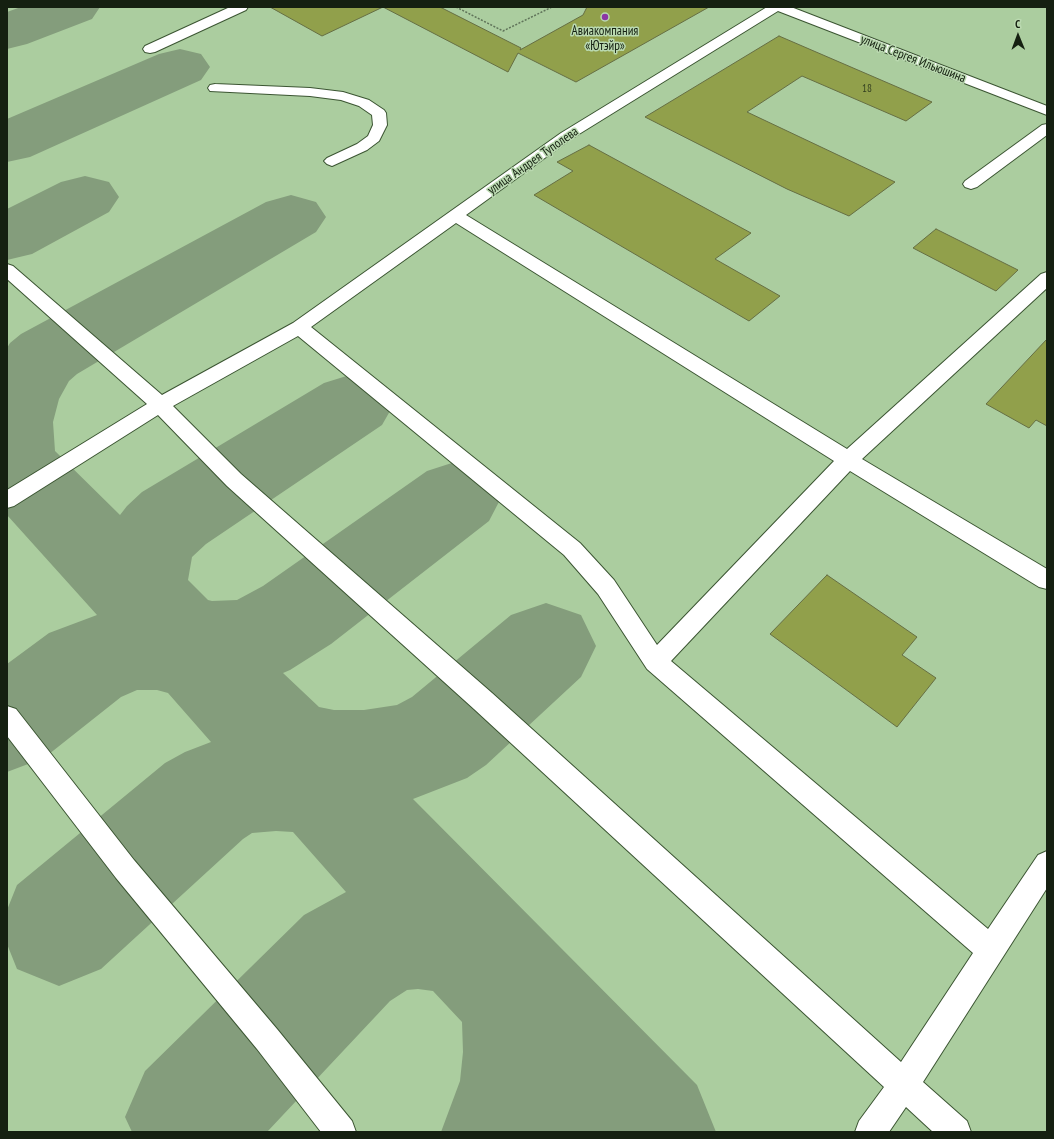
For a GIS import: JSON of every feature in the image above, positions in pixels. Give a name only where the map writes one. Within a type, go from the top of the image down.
[{"type":"street","points":[[150,49],[241,7]]},
{"type":"street","name":"улица Сергея Ильюшина","points":[[778,7],[1047,111]]},
{"type":"street","name":"улица Андрея Туполева","points":[[7,500],[160,405],[299,327],[566,136],[778,7]]},
{"type":"street","points":[[215,88],[310,92],[343,96],[364,103],[378,113],[380,125],[374,138],[362,147],[332,161]]},
{"type":"street","points":[[971,184],[1047,128]]},
{"type":"street","points":[[455,215],[848,460],[1047,580]]},
{"type":"street","points":[[7,270],[160,405],[234,480],[483,701],[956,1132]]},
{"type":"street","points":[[655,662],[848,460],[1047,278]]},
{"type":"street","points":[[299,327],[572,549],[606,587],[655,662],[991,950]]},
{"type":"street","points":[[7,717],[126,869],[267,1039],[341,1132]]},
{"type":"street","points":[[870,1132],[904,1085],[1047,864]]},
{"type":"path","points":[[456,7],[503,31],[552,7]]},
{"type":"shaded area","points":[[7,7],[1047,7],[1047,1132],[7,1132]]},
{"type":"building","points":[[270,7],[383,7],[322,36]]},
{"type":"building","points":[[383,7],[440,7],[521,48],[520,50],[583,15],[587,7],[709,7],[576,82],[518,53],[508,72]]},
{"type":"building","points":[[779,36],[932,102],[906,121],[802,76],[747,112],[895,182],[849,216],[787,189],[645,117]]},
{"type":"building","points":[[589,145],[751,233],[715,259],[780,296],[749,321],[534,195],[573,171],[557,162]]},
{"type":"building","points":[[936,229],[1018,270],[996,291],[913,248]]},
{"type":"building","points":[[1047,339],[1047,426],[1036,420],[1029,428],[986,404]]},
{"type":"building","points":[[827,575],[917,637],[902,655],[936,678],[897,727],[770,634]]},
{"type":"taxiway","points":[[7,32],[72,7]]},
{"type":"taxiway","points":[[7,143],[180,67]]},
{"type":"taxiway","points":[[7,238],[85,197]]},
{"type":"taxiway","points":[[12,463],[11,422],[18,399],[38,363],[49,354],[291,217]]},
{"type":"taxiway","points":[[151,607],[143,591],[140,579],[148,549],[159,532],[174,518],[353,404]]},
{"type":"taxiway","points":[[7,460],[12,463]]},
{"type":"taxiway","points":[[12,463],[173,630]]},
{"type":"taxiway","points":[[173,630],[195,641],[212,644],[233,644],[255,640],[297,615],[458,496]]},
{"type":"taxiway","points":[[173,630],[204,662]]},
{"type":"taxiway","points":[[284,745],[304,754],[334,761],[364,761],[397,755],[430,743],[449,731],[546,646]]},
{"type":"taxiway","points":[[7,724],[85,665],[109,654],[137,647],[157,647],[174,649],[204,662]]},
{"type":"taxiway","points":[[204,662],[326,789]]},
{"type":"taxiway","points":[[59,927],[204,801],[224,789],[249,781],[276,779],[299,781],[326,789]]},
{"type":"taxiway","points":[[326,789],[474,947]]},
{"type":"taxiway","points":[[191,1117],[347,958],[392,932],[418,930],[438,932],[474,947]]},
{"type":"taxiway","points":[[474,947],[650,1132]]},
{"type":"taxiway","points":[[507,1132],[524,1081],[526,1052],[524,1022],[511,987]]},
{"type":"place","name":"Авиакомпания «Ютэйр»","points":[[605,17]]}]
